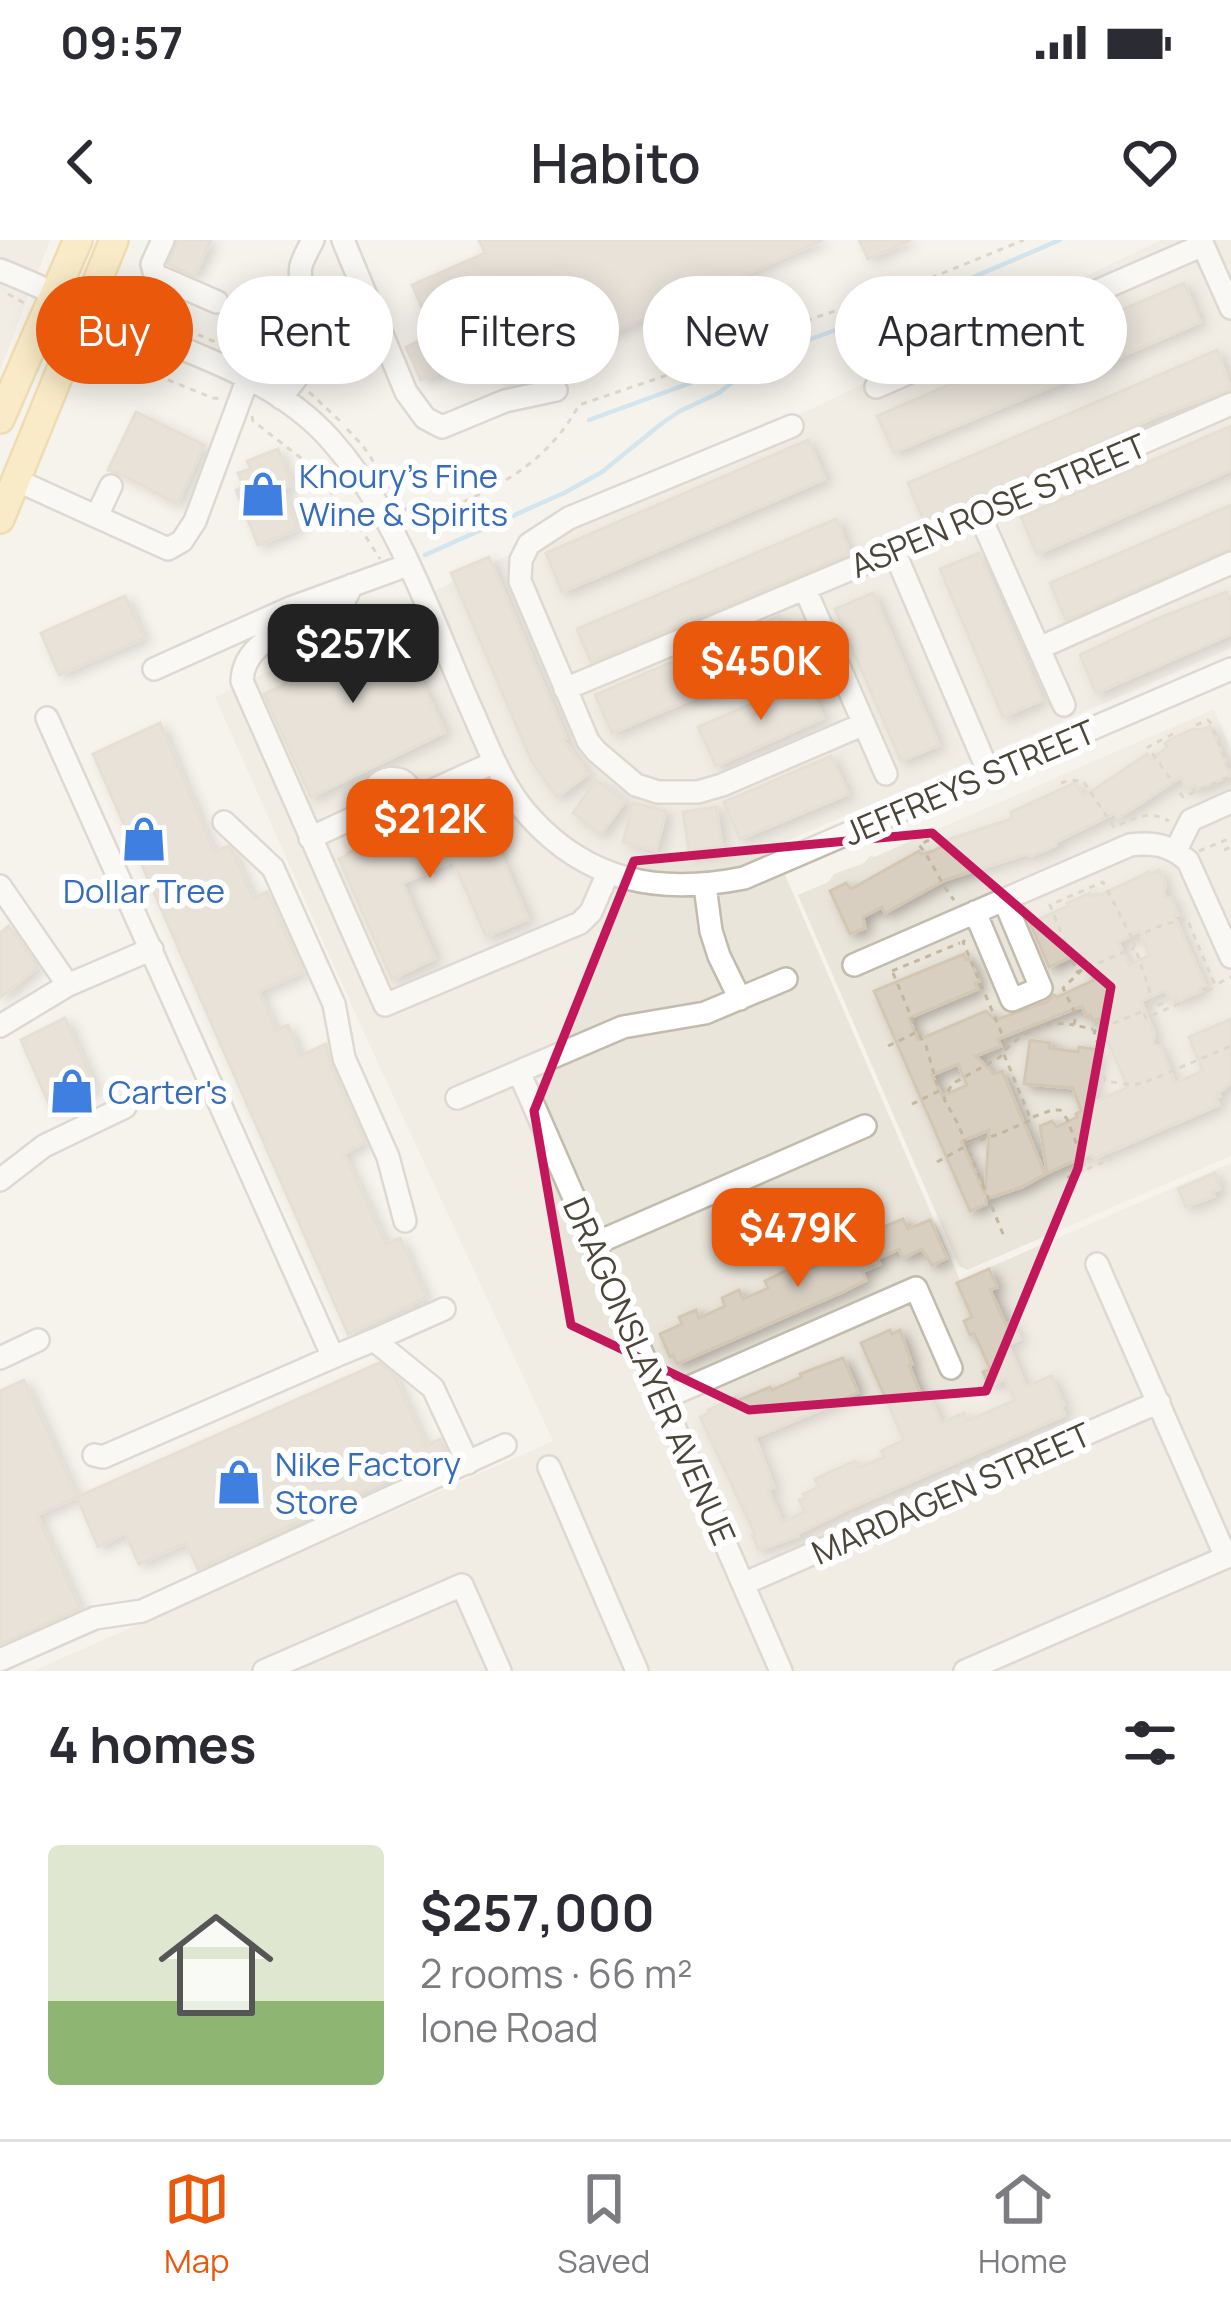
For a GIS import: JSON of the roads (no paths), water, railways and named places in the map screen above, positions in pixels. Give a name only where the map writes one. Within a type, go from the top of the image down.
[{"type":"main road","points":[[54,276],[78,240]]},
{"type":"main road","points":[[99,276],[114,240]]},
{"type":"main road","points":[[0,419],[36,317]]},
{"type":"main road","points":[[0,519],[55,384]]},
{"type":"street","points":[[163,240],[152,264],[155,275],[217,302]]},
{"type":"street","points":[[287,389],[316,340],[315,318],[300,269],[313,240]]},
{"type":"street","points":[[343,240],[406,392],[425,418],[442,427],[505,401],[556,390]]},
{"type":"street","points":[[876,387],[1204,244],[1231,308]]},
{"type":"street","name":"JEFFREYS STREET","points":[[0,270],[36,285]]},
{"type":"street","points":[[16,480],[168,549],[182,541],[195,521],[243,384]]},
{"type":"street","name":"JEFFREYS STREET","points":[[278,384],[367,484],[398,539],[492,755],[525,813],[572,855],[608,873],[663,886],[705,886],[744,878],[1231,669]]},
{"type":"street","name":"ASPEN ROSE STREET","points":[[565,689],[1231,404]]},
{"type":"street","points":[[792,426],[569,518],[529,544],[521,560],[520,581],[588,742],[636,785],[658,792],[698,792],[864,724]]},
{"type":"street","points":[[97,516],[111,486]]},
{"type":"street","points":[[979,514],[1064,705]]},
{"type":"street","points":[[894,551],[989,773]]},
{"type":"street","points":[[1039,647],[1231,563]]},
{"type":"street","points":[[154,669],[290,608],[408,565]]},
{"type":"street","points":[[352,585],[340,610],[265,640],[242,666],[242,681],[386,1006],[580,923],[591,912],[608,873]]},
{"type":"street","points":[[805,589],[886,774]]},
{"type":"street","points":[[47,718],[333,1357]]},
{"type":"street","points":[[310,838],[400,804],[492,755]]},
{"type":"street","points":[[1231,802],[1191,820],[1182,846],[1231,957]]},
{"type":"street","points":[[224,822],[273,868],[334,1004],[344,1058],[388,1156],[405,1221]]},
{"type":"street","points":[[854,965],[974,921],[1004,900],[1130,845],[1182,846]]},
{"type":"street","points":[[0,886],[68,985]]},
{"type":"street","points":[[705,886],[711,931],[740,999]]},
{"type":"street","points":[[974,921],[1012,1000],[1041,988],[1004,900]]},
{"type":"street","points":[[0,1026],[68,985],[152,949]]},
{"type":"street","points":[[457,1098],[623,1027],[705,1013],[786,979]]},
{"type":"street","points":[[0,1014],[40,1002]]},
{"type":"street","name":"DRAGONSLAYER AVENUE","points":[[519,1072],[781,1671]]},
{"type":"street","points":[[0,1180],[44,1146],[125,1107]]},
{"type":"street","points":[[594,1244],[865,1126]]},
{"type":"street","points":[[965,1671],[1228,1556],[1097,1264]]},
{"type":"street","points":[[662,1399],[916,1288],[951,1368]]},
{"type":"street","points":[[94,1455],[103,1457],[444,1309]]},
{"type":"street","points":[[0,1358],[38,1340]]},
{"type":"street","points":[[374,1340],[433,1388],[468,1463]]},
{"type":"street","name":"MARDAGEN STREET","points":[[743,1584],[1159,1402]]},
{"type":"street","points":[[0,1660],[94,1618],[142,1611],[505,1445]]},
{"type":"street","points":[[549,1467],[637,1671]]},
{"type":"street","points":[[264,1671],[462,1585],[500,1671]]},
{"type":"waterway","points":[[589,420],[929,296],[1060,240]]},
{"type":"waterway","points":[[425,555],[602,472],[661,424],[730,384]]},
{"type":"place","name":"Khoury's Fine Wine & Spirits","points":[[263,494]]},
{"type":"place","name":"Dollar Tree","points":[[144,839]]},
{"type":"place","name":"Carter's","points":[[72,1091]]},
{"type":"place","name":"Nike Factory Store","points":[[239,1482]]}]
